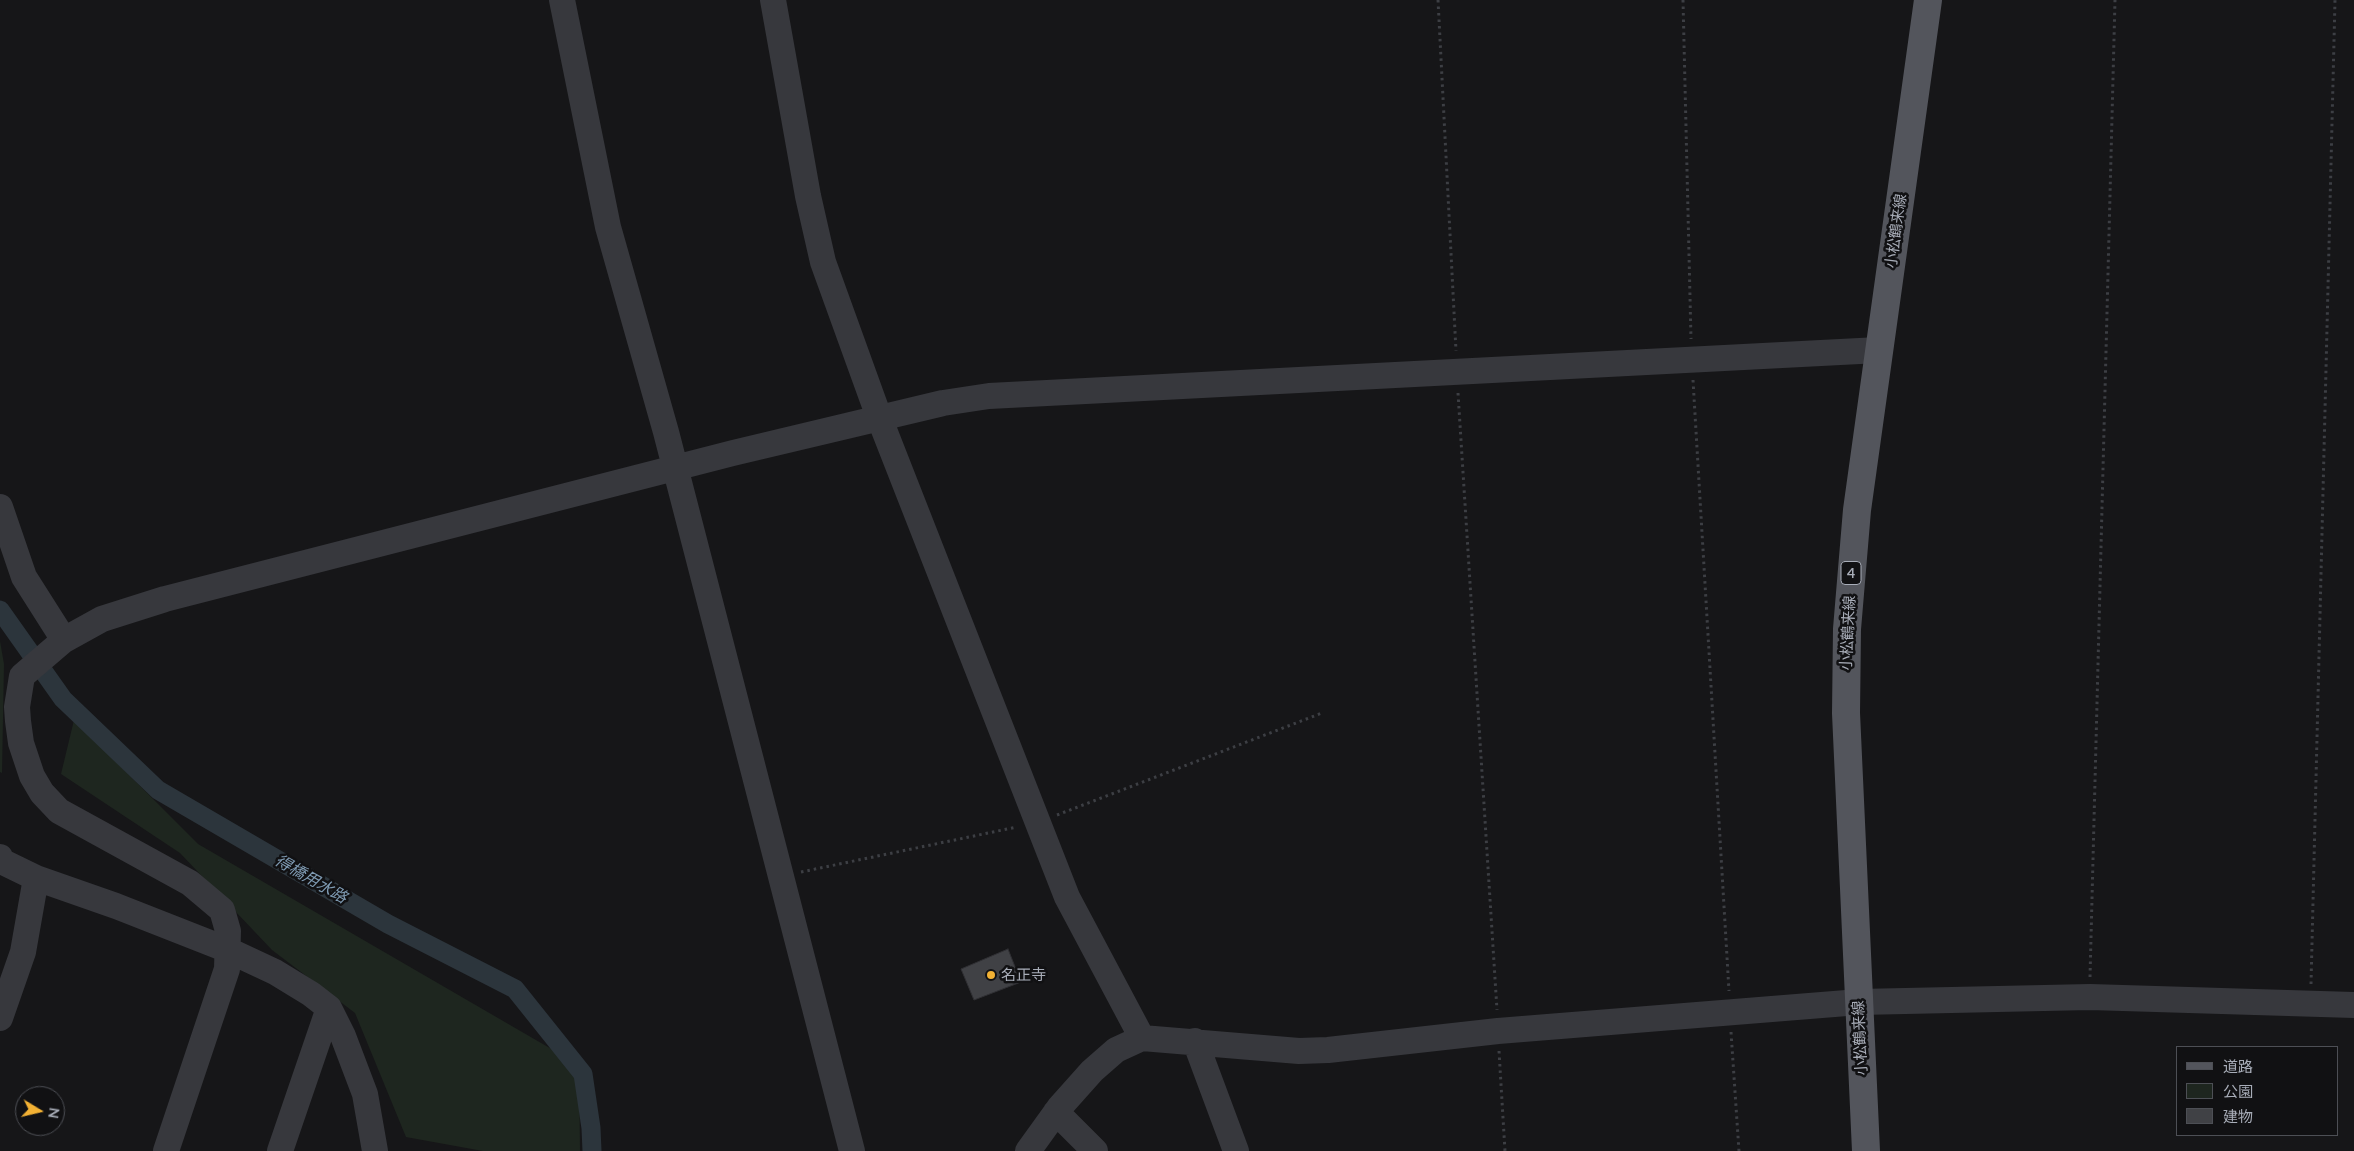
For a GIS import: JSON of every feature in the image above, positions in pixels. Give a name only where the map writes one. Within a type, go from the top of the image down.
[{"type":"main road","name":"小松鶴来線","points":[[1866,1151],[1846,713],[1847,629],[1857,510],[1928,0]]},
{"type":"street","points":[[562,0],[608,227],[661,414],[852,1151]]},
{"type":"street","points":[[773,0],[808,196],[823,262],[879,417],[1068,898],[1142,1038]]},
{"type":"street","points":[[166,1151],[213,1016],[227,969],[228,931],[222,910],[190,884],[60,811],[42,793],[32,776],[21,743],[17,707],[22,676],[55,647],[102,619],[132,609],[332,556],[879,417],[943,403],[989,396],[1692,358],[1879,350]]},
{"type":"street","points":[[0,507],[24,577],[55,647]]},
{"type":"street","points":[[0,857],[1,861],[36,878],[116,906],[228,950],[275,972],[311,994],[329,1008],[344,1036],[365,1094],[375,1151]]},
{"type":"street","points":[[0,1018],[23,952],[36,878]]},
{"type":"street","points":[[1028,1151],[1056,1112],[1092,1071],[1116,1050],[1142,1038],[1318,1050],[1498,1031],[1859,1002],[2090,998],[2354,1005]]},
{"type":"street","points":[[280,1151],[329,1008]]},
{"type":"street","points":[[1195,1041],[1229,1149]]},
{"type":"street","points":[[1056,1112],[1095,1151]]},
{"type":"path","points":[[1438,0],[1456,371],[1504,1151]]},
{"type":"path","points":[[1683,0],[1692,358],[1739,1151]]},
{"type":"path","points":[[2090,998],[2115,0]]},
{"type":"path","points":[[2310,1003],[2335,0]]},
{"type":"path","points":[[780,876],[1038,822],[1322,712]]},
{"type":"green space","points":[[0,641],[4,664],[2,773],[0,772]]},
{"type":"green space","points":[[74,720],[198,844],[579,1065],[580,1151],[483,1151],[406,1137],[355,1013],[272,950],[180,853],[61,774]]},
{"type":"building","name":"名正寺","points":[[1008,949],[1021,982],[974,1000],[961,969]]},
{"type":"waterway","name":"得橋用水路","points":[[0,610],[63,699],[158,790],[388,924],[515,989],[583,1074],[591,1128],[592,1151]]},
{"type":"place","name":"名正寺","points":[[991,975]]}]
